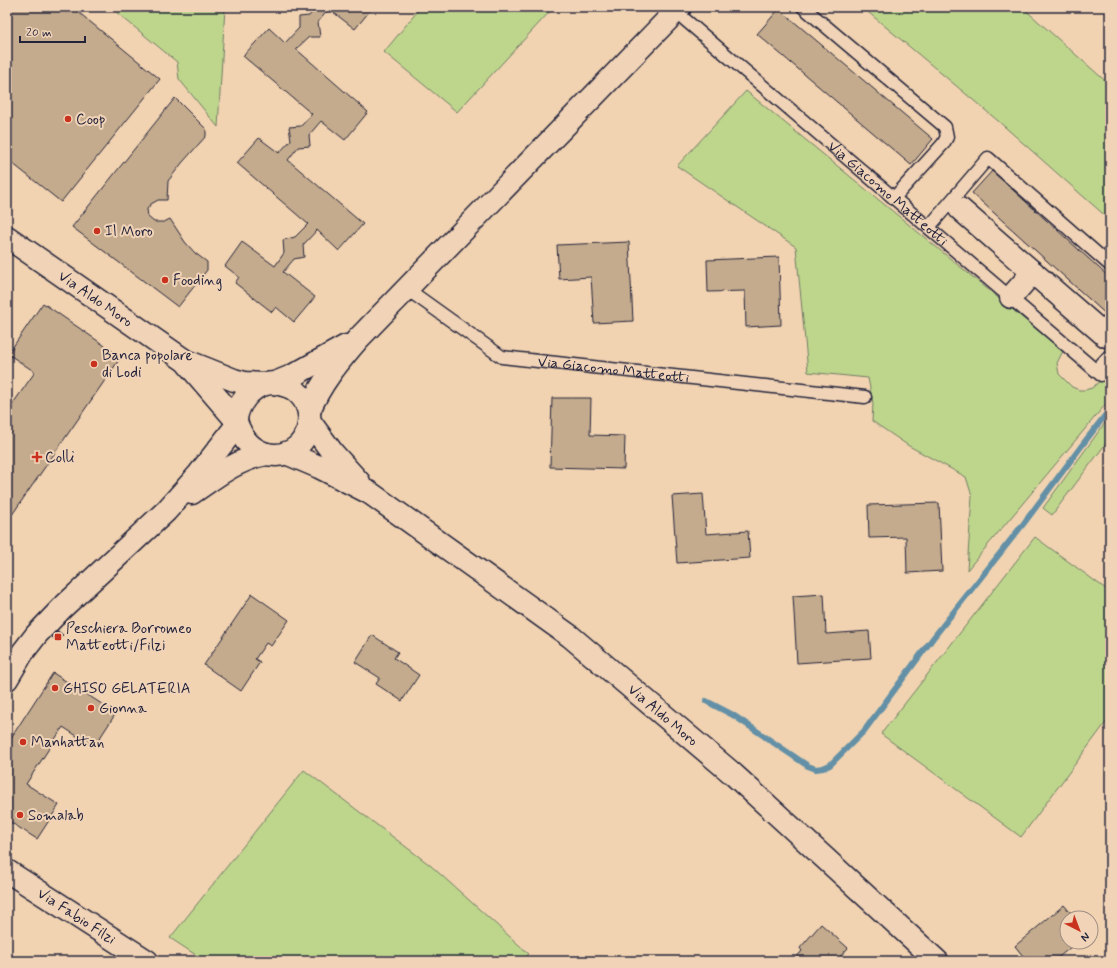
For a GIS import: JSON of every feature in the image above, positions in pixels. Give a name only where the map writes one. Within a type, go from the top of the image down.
[{"type":"street","name":"Via Giacomo Matteotti","points":[[310,417],[314,401],[330,374],[358,339],[675,9]]},
{"type":"street","points":[[960,209],[1033,272],[1108,346]]},
{"type":"street","name":"Via Aldo Moro","points":[[7,237],[184,360],[234,380],[245,383],[270,384]]},
{"type":"street","points":[[1011,297],[1033,272]]},
{"type":"street","name":"Via Giacomo Matteotti","points":[[270,384],[299,372],[358,339]]},
{"type":"street","name":"Via Aldo Moro","points":[[184,360],[236,423]]},
{"type":"street","points":[[7,679],[23,652],[44,625],[166,511],[199,474],[236,423],[240,406],[253,390],[270,384],[286,385],[297,391],[305,400],[310,417],[307,433],[301,443],[276,454],[260,455],[244,461],[227,470],[166,511]]},
{"type":"street","name":"Via Aldo Moro","points":[[310,417],[332,452],[370,493]]},
{"type":"street","points":[[236,423],[242,437],[249,445],[258,451],[276,454]]},
{"type":"street","name":"Via Aldo Moro","points":[[276,454],[319,467],[370,493],[570,636],[733,774],[937,961]]},
{"type":"street","name":"Via Fabio Filzi","points":[[7,871],[146,961]]},
{"type":"lane","points":[[803,7],[945,127],[947,137],[944,144],[894,198]]},
{"type":"lane","name":"Via Giacomo Matteotti","points":[[675,9],[1099,373],[1108,346]]},
{"type":"lane","points":[[929,227],[988,158],[1110,265]]},
{"type":"lane","name":"Via Giacomo Matteotti","points":[[407,289],[502,357],[865,397]]},
{"type":"green space","points":[[110,7],[225,7],[218,127],[179,79],[177,62]]},
{"type":"green space","points":[[421,7],[554,7],[457,112],[384,52]]},
{"type":"green space","points":[[862,7],[1022,7],[1110,85],[1110,220],[997,120]]},
{"type":"green space","points":[[746,91],[1063,351],[1057,363],[1059,374],[1072,387],[1079,390],[1092,388],[1110,372],[1110,399],[967,570],[972,496],[966,477],[909,446],[872,421],[873,403],[868,378],[808,372],[796,247],[677,166]]},
{"type":"green space","points":[[1110,416],[1110,438],[1052,515],[1043,508]]},
{"type":"green space","points":[[1035,537],[1110,592],[1110,717],[1021,837],[881,734]]},
{"type":"green space","points":[[304,770],[430,865],[529,954],[522,961],[205,961],[170,938]]},
{"type":"building","name":"Coop","points":[[7,7],[72,7],[160,79],[61,202],[7,159]]},
{"type":"building","points":[[317,7],[373,7],[355,29],[329,9],[318,22],[320,37],[309,37],[296,49],[368,112],[345,140],[321,121],[309,135],[310,146],[298,147],[288,160],[363,224],[339,251],[317,230],[303,245],[304,257],[294,259],[283,272],[315,297],[294,322],[276,307],[272,312],[235,283],[239,277],[225,266],[242,242],[275,266],[284,253],[283,240],[295,237],[308,224],[237,163],[259,138],[279,153],[291,140],[289,127],[301,126],[312,114],[243,56],[269,28],[285,43],[299,28],[299,17],[309,16]]},
{"type":"building","points":[[779,9],[933,139],[911,165],[757,34]]},
{"type":"building","points":[[175,98],[206,129],[206,136],[168,181],[167,200],[158,200],[151,204],[147,209],[148,217],[154,222],[164,222],[170,219],[185,242],[195,253],[207,262],[207,270],[178,307],[72,227]]},
{"type":"building","points":[[992,171],[1110,278],[1110,318],[972,193]]},
{"type":"building","points":[[629,242],[633,321],[594,323],[591,277],[559,279],[557,245]]},
{"type":"building","points":[[779,257],[781,325],[746,327],[745,291],[708,292],[707,260]]},
{"type":"building","points":[[43,303],[121,357],[7,522],[7,412],[35,372],[8,354]]},
{"type":"building","points":[[552,398],[591,398],[590,435],[625,436],[624,469],[550,467]]},
{"type":"building","points":[[703,494],[706,534],[748,531],[750,558],[677,563],[672,496]]},
{"type":"building","points":[[939,503],[942,571],[907,573],[906,537],[869,538],[868,505]]},
{"type":"building","points":[[252,594],[289,620],[271,646],[266,643],[255,659],[260,662],[241,691],[204,665]]},
{"type":"building","points":[[824,594],[826,634],[869,631],[871,658],[797,663],[793,596]]},
{"type":"building","points":[[58,631],[63,635],[57,641],[52,637]]},
{"type":"building","points":[[372,635],[398,652],[394,658],[419,675],[402,701],[376,684],[380,678],[355,662]]},
{"type":"building","points":[[53,673],[116,713],[94,747],[63,727],[26,784],[59,805],[37,839],[7,820],[7,744]]},
{"type":"building","points":[[1064,905],[1068,910],[1059,910],[1059,950],[1067,950],[1054,961],[1027,961],[1015,946]]},
{"type":"building","points":[[821,924],[848,948],[836,961],[793,961],[802,951],[800,948]]},
{"type":"waterway","points":[[706,701],[733,715],[808,766],[816,769],[830,765],[864,731],[933,638],[1024,523],[1110,409]]},
{"type":"place","name":"Coop","points":[[68,119]]},
{"type":"place","name":"Il Moro","points":[[97,231]]},
{"type":"place","name":"Fooding","points":[[165,280]]},
{"type":"place","name":"Banca popolare di Lodi","points":[[94,364]]},
{"type":"place","name":"Colli","points":[[37,457]]},
{"type":"place","name":"Peschiera Borromeo Matteotti/Filzi","points":[[58,637]]},
{"type":"place","name":"GHISO GELATERIA","points":[[55,688]]},
{"type":"place","name":"Gionna","points":[[91,708]]},
{"type":"place","name":"Manhattan","points":[[23,742]]},
{"type":"place","name":"Somalab","points":[[20,815]]}]
